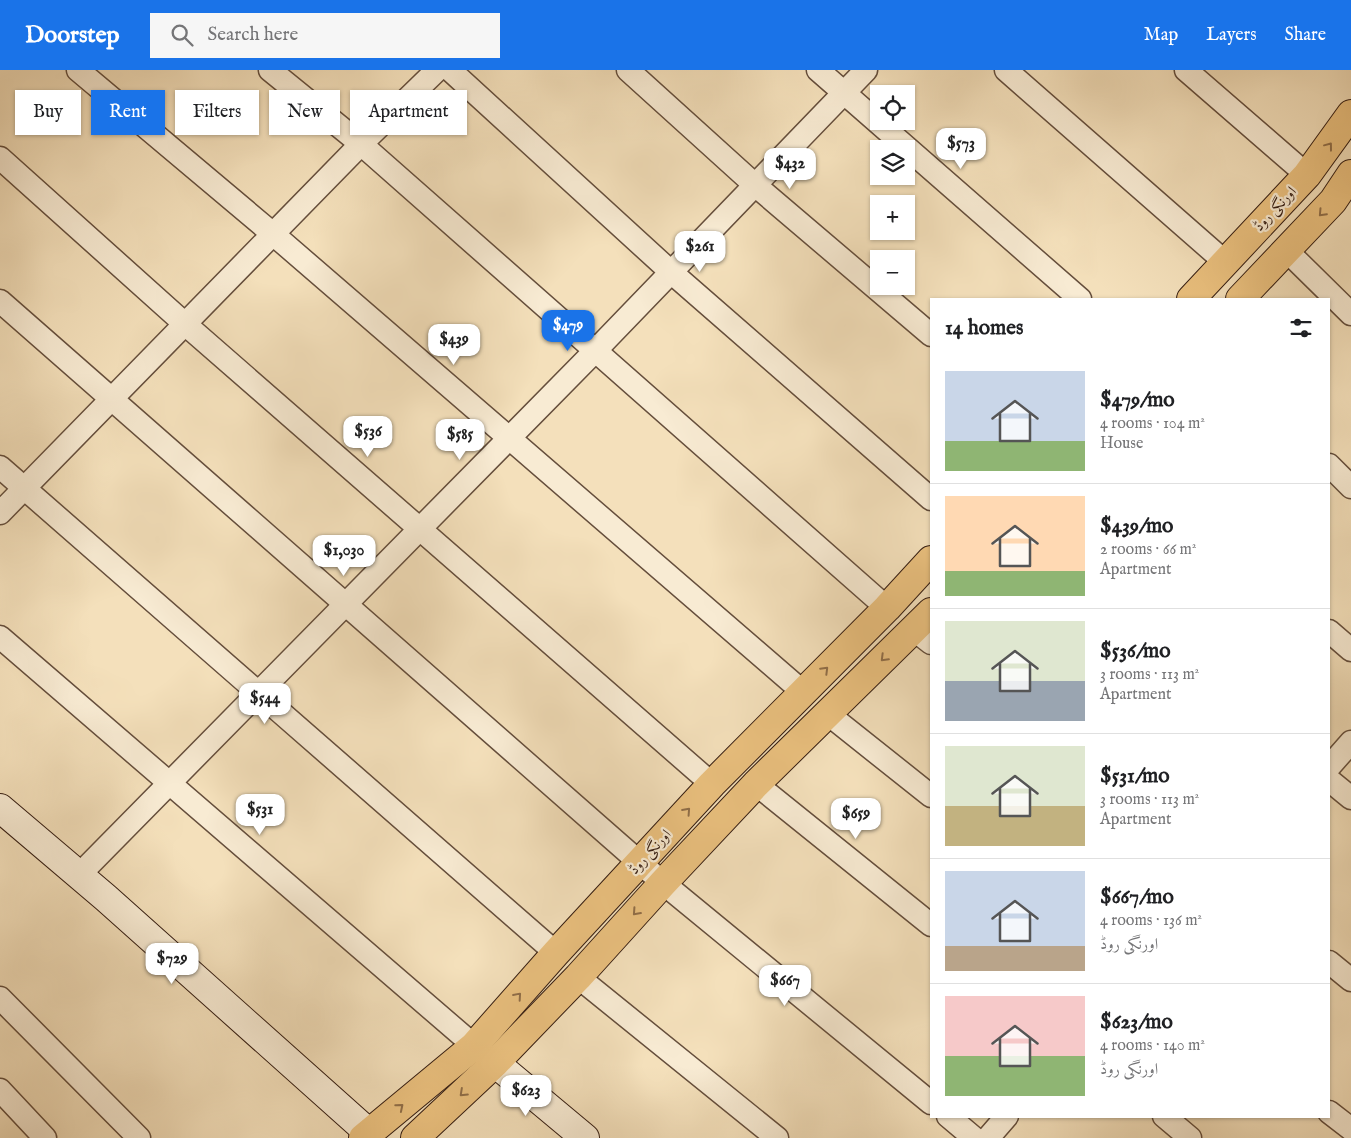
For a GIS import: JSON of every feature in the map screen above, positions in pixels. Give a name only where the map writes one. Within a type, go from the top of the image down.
[{"type":"main road","name":"اورنگی روڈ","points":[[1192,298],[1307,175],[1351,114]]},
{"type":"main road","points":[[1241,298],[1333,201],[1351,174]]},
{"type":"main road","name":"اورنگی روڈ","points":[[366,1135],[474,1046],[556,953],[712,784],[887,608],[930,561]]},
{"type":"main road","name":"اورنگی روڈ","points":[[415,1138],[495,1063],[578,977],[756,784],[828,714],[925,628]]},
{"type":"street","points":[[78,70],[273,234],[803,692]]},
{"type":"street","points":[[270,70],[361,144],[887,608]]},
{"type":"street","points":[[0,513],[361,144],[437,70]]},
{"type":"street","points":[[450,70],[671,272],[930,498]]},
{"type":"street","points":[[628,70],[755,185],[930,334]]},
{"type":"street","points":[[818,70],[1079,298]]},
{"type":"street","points":[[79,875],[595,351],[866,70]]},
{"type":"street","points":[[1006,70],[1225,262]]},
{"type":"street","points":[[1186,70],[1307,175]]},
{"type":"street","points":[[0,158],[185,324],[712,784]]},
{"type":"street","points":[[1286,250],[1351,314]]},
{"type":"street","points":[[0,301],[663,883],[930,1102]]},
{"type":"street","points":[[1330,466],[1351,487]]},
{"type":"street","points":[[0,467],[556,953]]},
{"type":"street","points":[[1330,631],[1351,650]]},
{"type":"street","points":[[0,637],[474,1046],[585,1138]]},
{"type":"street","points":[[828,714],[930,795]]},
{"type":"street","points":[[1330,766],[1351,742]]},
{"type":"street","points":[[1330,781],[1351,798]]},
{"type":"street","points":[[756,784],[930,924]]},
{"type":"street","points":[[0,808],[79,875],[366,1135]]},
{"type":"street","points":[[1330,963],[1351,980]]},
{"type":"street","points":[[578,977],[777,1138]]},
{"type":"street","points":[[0,998],[139,1138]]},
{"type":"street","points":[[0,1090],[45,1138]]},
{"type":"street","points":[[1330,1113],[1351,1129]]},
{"type":"street","points":[[950,1118],[974,1138]]},
{"type":"street","points":[[988,1138],[1005,1118]]},
{"type":"street","points":[[1166,1118],[1190,1138]]}]
